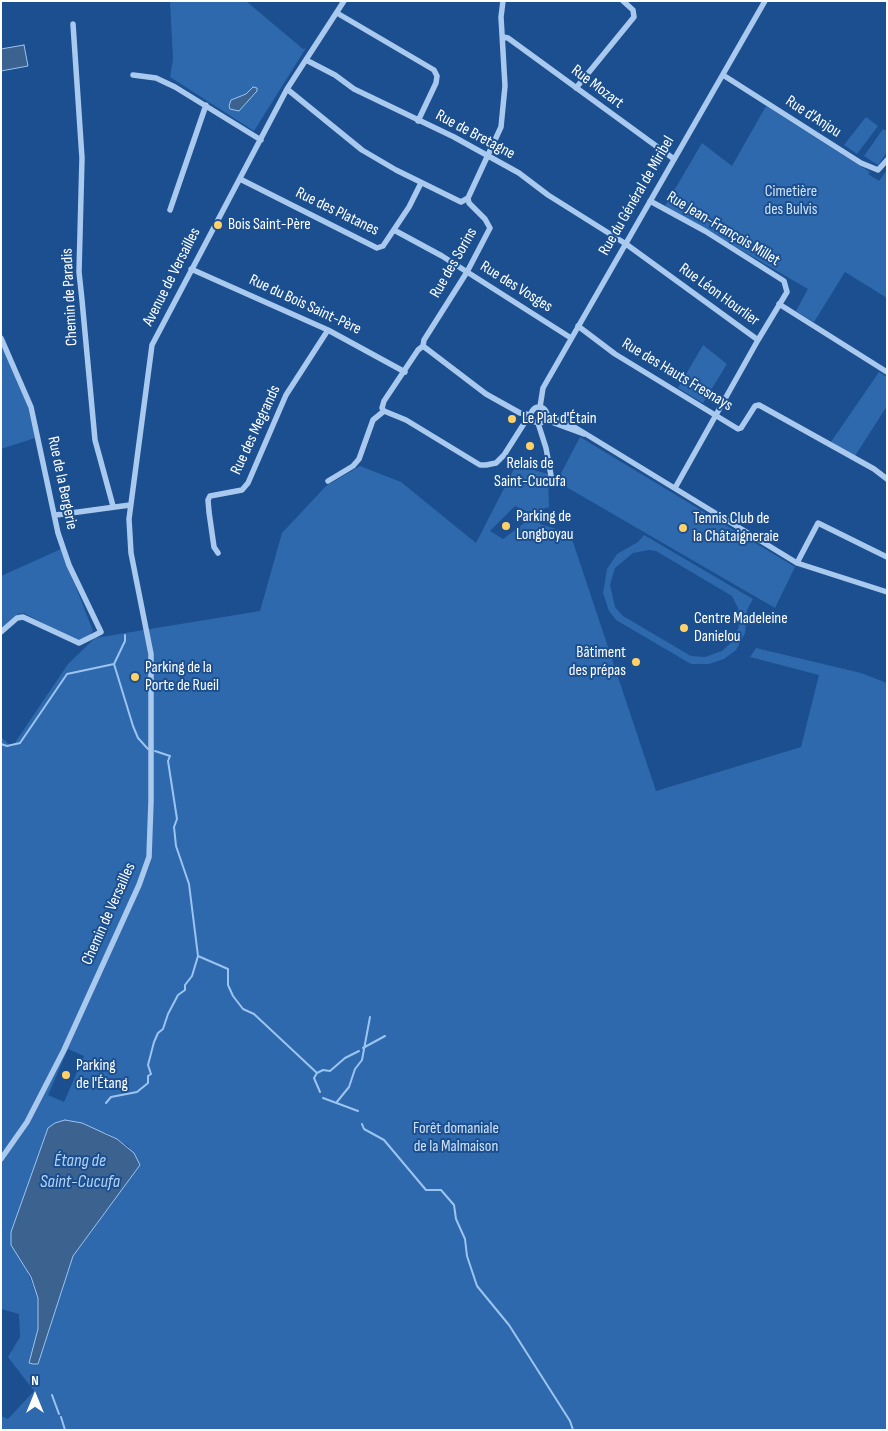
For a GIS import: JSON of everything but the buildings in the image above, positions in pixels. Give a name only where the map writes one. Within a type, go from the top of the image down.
[{"type":"street","name":"Avenue de Versailles","points":[[141,599],[131,553],[128,519],[152,345],[287,89],[344,1]]},
{"type":"street","points":[[287,89],[362,150],[421,183],[461,202],[468,198],[488,158],[501,127],[504,113],[503,1]]},
{"type":"street","points":[[576,88],[634,17],[633,10],[623,1]]},
{"type":"street","name":"Rue du Général de Miribel","points":[[540,407],[543,388],[765,1]]},
{"type":"street","points":[[337,13],[434,70],[436,83],[418,121]]},
{"type":"street","name":"Chemin de Paradis","points":[[73,24],[82,158],[79,272],[95,440],[113,506]]},
{"type":"street","name":"Rue Mozart","points":[[503,37],[508,38],[674,159]]},
{"type":"street","name":"Rue de Bretagne","points":[[306,60],[335,74],[354,89],[454,137],[488,158],[519,173],[548,195],[626,244]]},
{"type":"street","points":[[133,75],[156,78],[206,105],[261,140]]},
{"type":"street","name":"Rue d'Anjou","points":[[723,75],[861,163],[878,170],[887,160]]},
{"type":"street","points":[[170,210],[206,105]]},
{"type":"street","name":"Rue des Platanes","points":[[240,179],[378,248],[383,246],[394,230],[421,183]]},
{"type":"street","name":"Rue des Sorins","points":[[328,482],[353,466],[359,459],[373,420],[384,412],[382,408],[384,401],[418,350],[423,346],[424,340],[466,272],[490,228],[485,219],[469,203],[468,198]]},
{"type":"street","name":"Rue Jean-François Millet","points":[[650,202],[705,231],[784,281],[787,292],[779,304]]},
{"type":"street","name":"Rue des Vosges","points":[[394,230],[466,272],[571,338]]},
{"type":"street","name":"Rue Léon Hourlier","points":[[626,244],[758,340],[779,304],[887,372]]},
{"type":"street","name":"Rue du Bois Saint-Père","points":[[191,269],[328,330],[404,372]]},
{"type":"street","name":"Rue des Hauts Fresnays","points":[[578,326],[615,354],[738,429],[741,428],[755,406],[759,405],[874,469],[887,479]]},
{"type":"street","name":"Rue des Megrands","points":[[218,553],[214,547],[208,512],[210,496],[242,490],[248,483],[286,395],[328,330]]},
{"type":"street","name":"Rue de la Bergerie","points":[[1,338],[31,407],[56,515],[58,533],[69,565],[101,632],[79,643],[23,617],[17,618],[1,632]]},
{"type":"street","points":[[675,488],[758,340]]},
{"type":"street","points":[[423,346],[486,394],[520,413],[532,417],[538,423],[546,448],[552,481]]},
{"type":"street","points":[[384,412],[406,420],[480,465],[496,463],[504,455],[525,422],[532,417],[533,411],[540,407],[544,408],[547,418]]},
{"type":"street","points":[[538,423],[547,418],[576,428],[797,563],[887,592]]},
{"type":"street","points":[[56,515],[130,505]]},
{"type":"street","points":[[797,563],[818,522],[887,557]]},
{"type":"street","name":"Chemin de Versailles","points":[[1,1159],[27,1122],[60,1058],[139,885],[149,857],[151,654],[141,599]]},
{"type":"green space","points":[[170,1],[246,1],[303,49],[306,48],[254,131],[170,77],[173,59]]},
{"type":"green space","name":"Cimetière des Bulvis","points":[[766,106],[870,172],[868,174],[879,181],[887,170],[887,298],[845,272],[814,322],[796,311],[808,289],[665,206],[702,143],[732,166]]},
{"type":"green space","points":[[866,117],[878,126],[857,154],[844,145]]},
{"type":"green space","points":[[883,129],[887,131],[887,152],[878,165],[864,156]]},
{"type":"green space","points":[[1,344],[26,399],[35,438],[1,449]]},
{"type":"green space","points":[[703,345],[727,364],[703,403],[678,388]]},
{"type":"green space","points":[[879,372],[887,377],[887,406],[855,456],[831,442]]},
{"type":"green space","name":"Tennis Club de la Châtaigneraie","points":[[580,437],[795,567],[775,608],[568,488],[558,479]]},
{"type":"green space","name":"Forêt domaniale de la Malmaison","points":[[516,465],[548,474],[549,507],[540,510],[540,524],[570,533],[656,791],[801,747],[819,675],[750,657],[756,648],[861,673],[887,683],[887,1430],[1,1430],[1,1416],[8,1419],[34,1391],[8,1357],[20,1337],[19,1314],[1,1309],[1,737],[12,747],[68,664],[95,638],[260,611],[282,533],[326,486],[360,466],[401,482],[476,543]],"holes":[[[515,506],[535,515],[503,539],[490,531]],[[68,1049],[84,1056],[64,1102],[48,1095]],[[105,1132],[128,1146],[140,1165],[73,1256],[38,1364],[30,1363],[38,1329],[38,1298],[25,1266]]]},
{"type":"green space","points":[[644,535],[753,599],[747,610],[745,633],[736,650],[724,659],[709,664],[691,664],[616,620],[609,611],[603,593],[607,569],[617,554],[638,542]],"holes":[[[649,550],[656,551],[732,596],[738,608],[739,626],[734,640],[722,651],[705,657],[691,656],[623,616],[615,607],[610,585],[615,568],[633,553]]]},
{"type":"green space","points":[[61,549],[93,631],[80,643],[24,613],[18,614],[1,629],[1,576]]},
{"type":"water","points":[[24,45],[28,66],[1,71],[1,49]]},
{"type":"water","points":[[253,87],[257,88],[257,91],[239,111],[230,109],[231,100],[246,94]]},
{"type":"water","name":"Étang de Saint-Cucufa","points":[[65,1120],[82,1123],[117,1139],[134,1153],[140,1165],[73,1256],[38,1364],[33,1364],[29,1363],[38,1329],[38,1298],[31,1277],[11,1245],[11,1232],[48,1128],[55,1123]]},
{"type":"waterway","points":[[125,635],[125,641],[114,664],[133,726],[138,738],[148,749]]},
{"type":"waterway","points":[[1,744],[7,746],[20,743],[67,674],[114,664]]},
{"type":"waterway","points":[[106,1103],[111,1097],[137,1092],[148,1083],[148,1076],[151,1074],[148,1065],[154,1042],[158,1033],[163,1029],[178,995],[185,990],[185,985],[192,976],[198,956],[189,884],[176,846],[174,827],[177,819],[168,761],[170,756],[155,751]]},
{"type":"waterway","points":[[198,956],[228,969],[228,985],[233,996],[243,1009],[254,1014],[317,1073],[314,1078],[320,1092]]},
{"type":"waterway","points":[[336,1103],[349,1087],[355,1069],[362,1060],[370,1017]]},
{"type":"waterway","points":[[363,1048],[385,1036]]},
{"type":"waterway","points":[[317,1073],[323,1070],[330,1071],[345,1058],[359,1051]]},
{"type":"waterway","points":[[323,1098],[358,1111]]},
{"type":"waterway","points":[[362,1124],[364,1129],[384,1140],[426,1190],[441,1190],[454,1205],[456,1219],[465,1239],[467,1256],[477,1286],[509,1325],[570,1421],[573,1430]]},
{"type":"waterway","points":[[52,1395],[59,1414]]},
{"type":"waterway","points":[[61,1417],[65,1430]]},
{"type":"place","name":"Bois Saint-Père","points":[[218,225]]},
{"type":"place","name":"Le Plat d'Étain","points":[[512,419]]},
{"type":"place","name":"Relais de Saint-Cucufa","points":[[530,446]]},
{"type":"place","name":"Parking de Longboyau","points":[[506,526]]},
{"type":"place","name":"Tennis Club de la Châtaigneraie","points":[[683,528]]},
{"type":"place","name":"Centre Madeleine Danielou","points":[[684,628]]},
{"type":"place","name":"Bâtiment des prépas","points":[[636,662]]},
{"type":"place","name":"Parking de la Porte de Rueil","points":[[135,677]]},
{"type":"place","name":"Parking de l'Étang","points":[[66,1075]]}]
